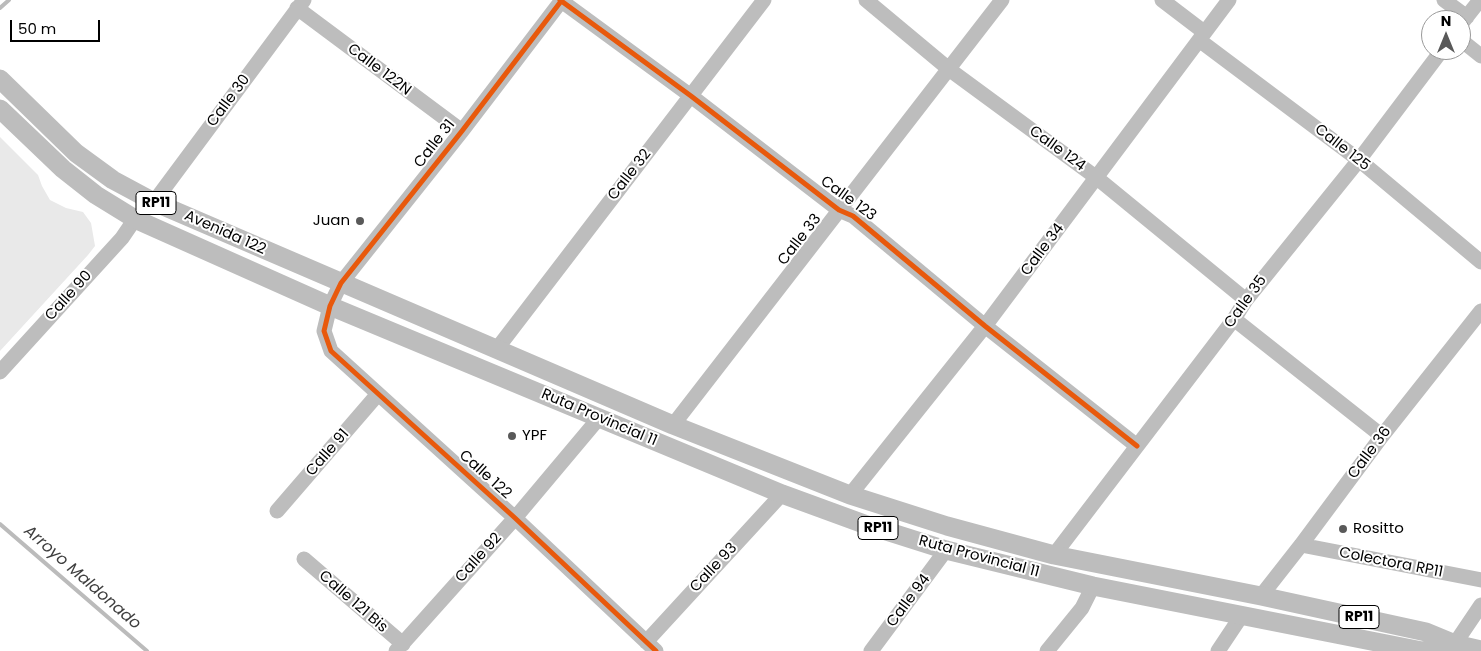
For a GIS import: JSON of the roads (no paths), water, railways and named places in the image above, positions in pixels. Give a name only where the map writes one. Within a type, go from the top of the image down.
[{"type":"main road","name":"Avenida 122","points":[[0,78],[76,153],[113,180],[154,202],[341,283]]},
{"type":"main road","name":"Avenida 122","points":[[0,109],[63,169],[96,195],[135,220],[330,306]]},
{"type":"main road","name":"Ruta Provincial 11","points":[[341,283],[673,425],[850,495],[947,526],[1054,555],[1260,596],[1426,632],[1453,648]]},
{"type":"main road","name":"Ruta Provincial 11","points":[[330,306],[782,494],[864,524],[946,550],[1093,586],[1422,651],[1453,648],[1481,650]]},
{"type":"street","name":"Calle 123","points":[[561,0],[691,96],[839,210],[853,216],[985,326],[1137,446]]},
{"type":"street","name":"Calle 31","points":[[330,306],[341,283],[462,131],[561,0]]},
{"type":"street","name":"Calle 32","points":[[496,350],[764,0]]},
{"type":"street","name":"Calle 124","points":[[866,0],[950,70],[1097,178],[1246,300]]},
{"type":"street","name":"Calle 33","points":[[673,425],[950,70],[1002,0]]},
{"type":"street","name":"Calle 125","points":[[1162,0],[1202,36],[1359,160],[1481,262]]},
{"type":"street","name":"Calle 34","points":[[850,495],[985,326],[1230,0]]},
{"type":"street","points":[[1444,0],[1454,10]]},
{"type":"street","points":[[1471,12],[1480,0]]},
{"type":"street","name":"Calle 122N","points":[[301,4],[462,131]]},
{"type":"street","name":"Calle 30","points":[[154,202],[301,4]]},
{"type":"street","points":[[1471,48],[1481,56]]},
{"type":"street","name":"Calle 35","points":[[1054,555],[1246,300],[1359,160],[1434,60]]},
{"type":"street","name":"Calle 90","points":[[0,372],[122,238],[135,220]]},
{"type":"street","name":"Calle 122","points":[[330,306],[324,331],[330,351],[514,518],[651,647]]},
{"type":"street","name":"Calle 36","points":[[1260,596],[1301,545],[1382,436],[1481,311]]},
{"type":"street","points":[[1234,318],[1382,436]]},
{"type":"street","name":"Calle 91","points":[[277,511],[378,394]]},
{"type":"street","name":"Calle 92","points":[[399,648],[599,418]]},
{"type":"street","name":"Calle 93","points":[[651,647],[782,494]]},
{"type":"street","name":"Colectora RP11","points":[[1301,545],[1481,580]]},
{"type":"street","name":"Calle 94","points":[[871,651],[946,550]]},
{"type":"street","name":"Calle 121 Bis","points":[[304,559],[399,648]]},
{"type":"street","points":[[1047,651],[1082,608],[1093,586]]},
{"type":"street","points":[[1453,648],[1481,605]]},
{"type":"street","points":[[1218,651],[1242,616]]},
{"type":"waterway","name":"Arroyo Maldonado","points":[[0,8],[9,0]]},
{"type":"waterway","name":"Arroyo Maldonado","points":[[0,524],[147,651]]},
{"type":"place","name":"Juan","points":[[360,221]]},
{"type":"place","name":"YPF","points":[[512,436]]},
{"type":"place","name":"Rositto","points":[[1343,529]]}]
